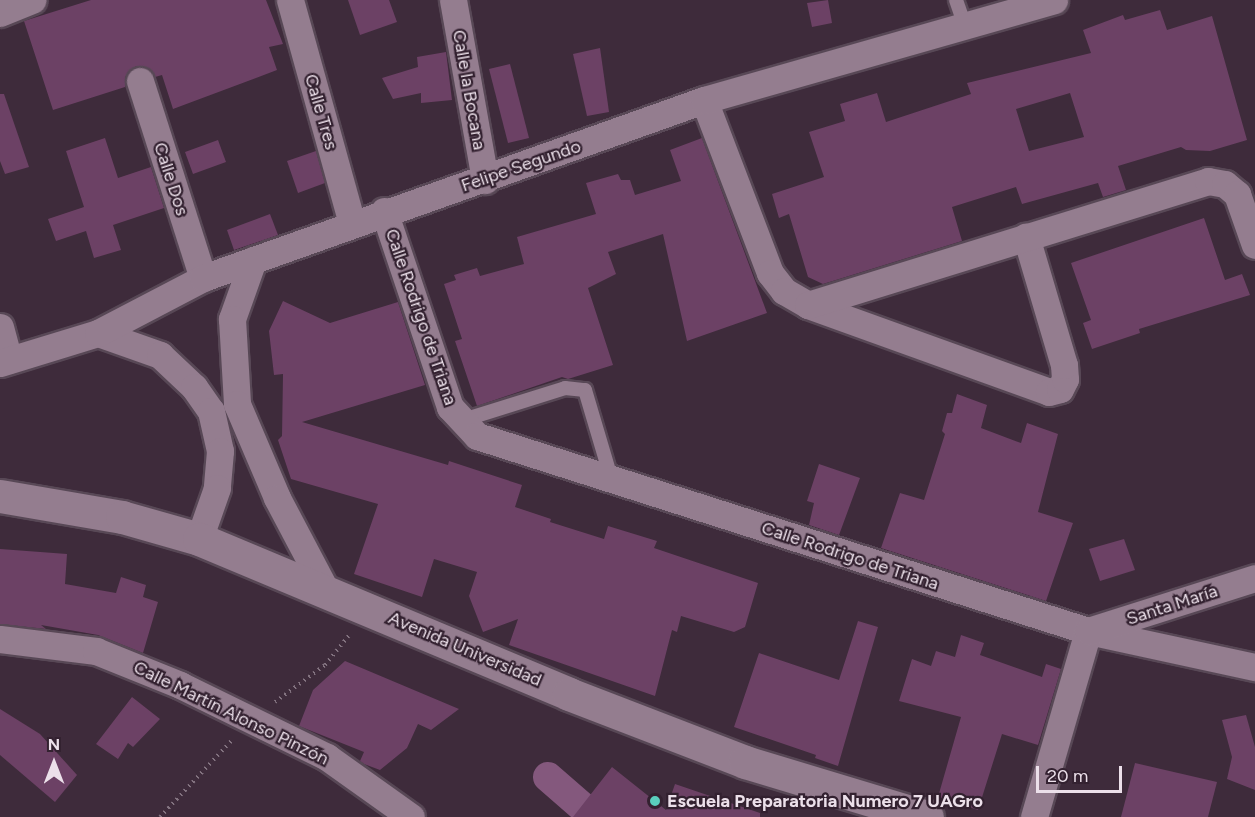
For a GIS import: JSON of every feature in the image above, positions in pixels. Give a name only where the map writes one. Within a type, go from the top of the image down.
[{"type":"main road","name":"Avenida Universidad","points":[[0,496],[122,517],[199,539],[325,589],[569,694],[734,758],[927,817]]},
{"type":"street","points":[[0,13],[33,0]]},
{"type":"street","name":"Calle Tres","points":[[290,0],[352,223]]},
{"type":"street","name":"Calle la Bocana","points":[[453,0],[485,180]]},
{"type":"street","name":"Felipe Segundo","points":[[4,361],[98,333],[203,278],[384,211],[485,180],[704,100],[1054,0]]},
{"type":"street","name":"Calle Dos","points":[[140,81],[203,278]]},
{"type":"street","points":[[704,100],[770,273],[784,291],[808,305],[1036,389],[1059,389],[1065,379],[1064,365],[1026,237]]},
{"type":"street","points":[[808,305],[1208,181],[1225,184],[1238,194],[1255,245]]},
{"type":"street","name":"Calle Rodrigo de Triana","points":[[384,211],[450,407],[459,422],[477,436],[612,481],[1088,631],[1255,668]]},
{"type":"street","points":[[252,260],[232,319],[237,404],[277,498],[325,589]]},
{"type":"street","points":[[0,327],[4,361]]},
{"type":"street","points":[[98,333],[160,355],[194,387],[210,411],[220,451],[217,488],[199,539]]},
{"type":"street","points":[[210,411],[237,404]]},
{"type":"street","name":"Santa María","points":[[1088,631],[1255,578]]},
{"type":"street","points":[[1034,817],[1088,631]]},
{"type":"street","name":"Calle Martín Alonso Pinzón","points":[[0,639],[96,651],[180,685],[327,757],[411,817]]},
{"type":"lane","points":[[956,0],[965,26]]},
{"type":"lane","name":"Calle Rodrigo de Triana","points":[[459,422],[565,388],[585,390],[612,481]]},
{"type":"building","points":[[91,0],[266,0],[283,44],[269,47],[277,70],[173,109],[162,75],[155,77],[150,69],[136,66],[125,77],[125,87],[53,110],[24,21]]},
{"type":"building","points":[[348,0],[389,0],[397,22],[360,35]]},
{"type":"building","points":[[828,0],[832,23],[812,27],[807,3]]},
{"type":"building","points":[[1160,10],[1167,30],[1212,16],[1247,140],[1210,151],[1186,150],[1181,147],[1118,166],[1126,190],[1103,197],[1098,183],[1022,204],[1016,187],[952,207],[962,241],[823,284],[808,277],[789,214],[779,218],[772,194],[824,177],[809,132],[845,121],[840,104],[877,93],[886,122],[971,94],[967,83],[1091,53],[1083,30],[1123,15],[1125,20]],"holes":[[[1070,93],[1084,137],[1029,151],[1016,109]]]},
{"type":"building","points":[[600,48],[609,112],[587,116],[573,54]]},
{"type":"building","points":[[446,52],[452,100],[421,103],[421,93],[393,99],[382,78],[418,67],[417,57]]},
{"type":"building","points":[[510,64],[529,138],[508,143],[489,69]]},
{"type":"building","points":[[0,94],[4,94],[29,167],[5,174],[0,161]]},
{"type":"building","points":[[105,138],[118,178],[151,167],[164,208],[113,225],[121,250],[94,258],[86,231],[56,241],[48,219],[84,207],[66,151]]},
{"type":"building","points":[[702,138],[767,313],[687,341],[663,234],[608,252],[616,274],[588,288],[613,365],[568,379],[562,377],[477,406],[455,341],[462,339],[444,284],[456,280],[454,275],[477,268],[480,276],[524,264],[517,237],[596,214],[586,183],[618,174],[621,180],[630,180],[635,195],[681,181],[670,150]]},
{"type":"building","points":[[218,140],[226,162],[193,174],[185,152]]},
{"type":"building","points":[[316,151],[325,183],[298,193],[287,161]]},
{"type":"building","points":[[270,214],[278,235],[234,250],[227,230]]},
{"type":"building","points":[[1204,218],[1225,280],[1242,274],[1250,295],[1139,329],[1140,333],[1092,349],[1083,323],[1091,320],[1071,263]]},
{"type":"building","points":[[283,301],[330,323],[398,302],[425,385],[302,422],[448,465],[449,461],[522,485],[515,507],[551,519],[550,522],[604,539],[608,526],[657,541],[654,548],[758,583],[745,627],[734,632],[681,616],[677,632],[672,630],[655,696],[509,645],[518,619],[483,632],[469,596],[477,572],[434,559],[422,597],[354,574],[378,504],[291,479],[278,440],[282,436],[283,374],[274,375],[269,331]]},
{"type":"building","points":[[957,394],[987,405],[981,428],[1021,443],[1027,423],[1058,434],[1038,512],[1073,523],[1046,601],[881,548],[900,493],[924,500],[945,434],[942,431],[947,413],[952,413]]},
{"type":"building","points":[[819,464],[860,478],[839,535],[809,525],[814,503],[807,501]]},
{"type":"building","points":[[1124,539],[1135,570],[1100,581],[1089,549]]},
{"type":"building","points":[[0,549],[67,554],[65,584],[116,593],[121,577],[146,585],[143,597],[158,602],[143,653],[98,635],[41,625],[46,629],[0,624]]},
{"type":"building","points":[[858,621],[878,627],[838,766],[815,758],[816,755],[734,727],[759,653],[839,680]]},
{"type":"building","points":[[961,635],[984,643],[980,655],[1042,677],[1046,664],[1061,669],[1038,745],[1002,734],[978,810],[938,797],[961,717],[899,701],[912,659],[931,666],[936,651],[955,657]]},
{"type":"building","points":[[345,661],[459,709],[431,730],[418,724],[407,748],[380,770],[364,764],[360,761],[364,752],[299,726],[313,690]]},
{"type":"building","points":[[132,697],[160,719],[133,747],[128,743],[118,759],[96,744]]},
{"type":"building","points":[[0,709],[40,734],[77,775],[55,802],[0,755]]},
{"type":"building","points":[[1246,715],[1255,747],[1255,790],[1227,779],[1232,757],[1222,720]]},
{"type":"building","points":[[1135,763],[1217,782],[1208,817],[1121,817]]},
{"type":"building","name":"Escuela Preparatoria Numero 7 UAGro","points":[[612,767],[666,810],[675,784],[760,813],[760,817],[573,817]]},
{"type":"waterway","points":[[548,777],[594,817]]},
{"type":"place","name":"Escuela Preparatoria Numero 7 UAGro","points":[[655,801]]}]
